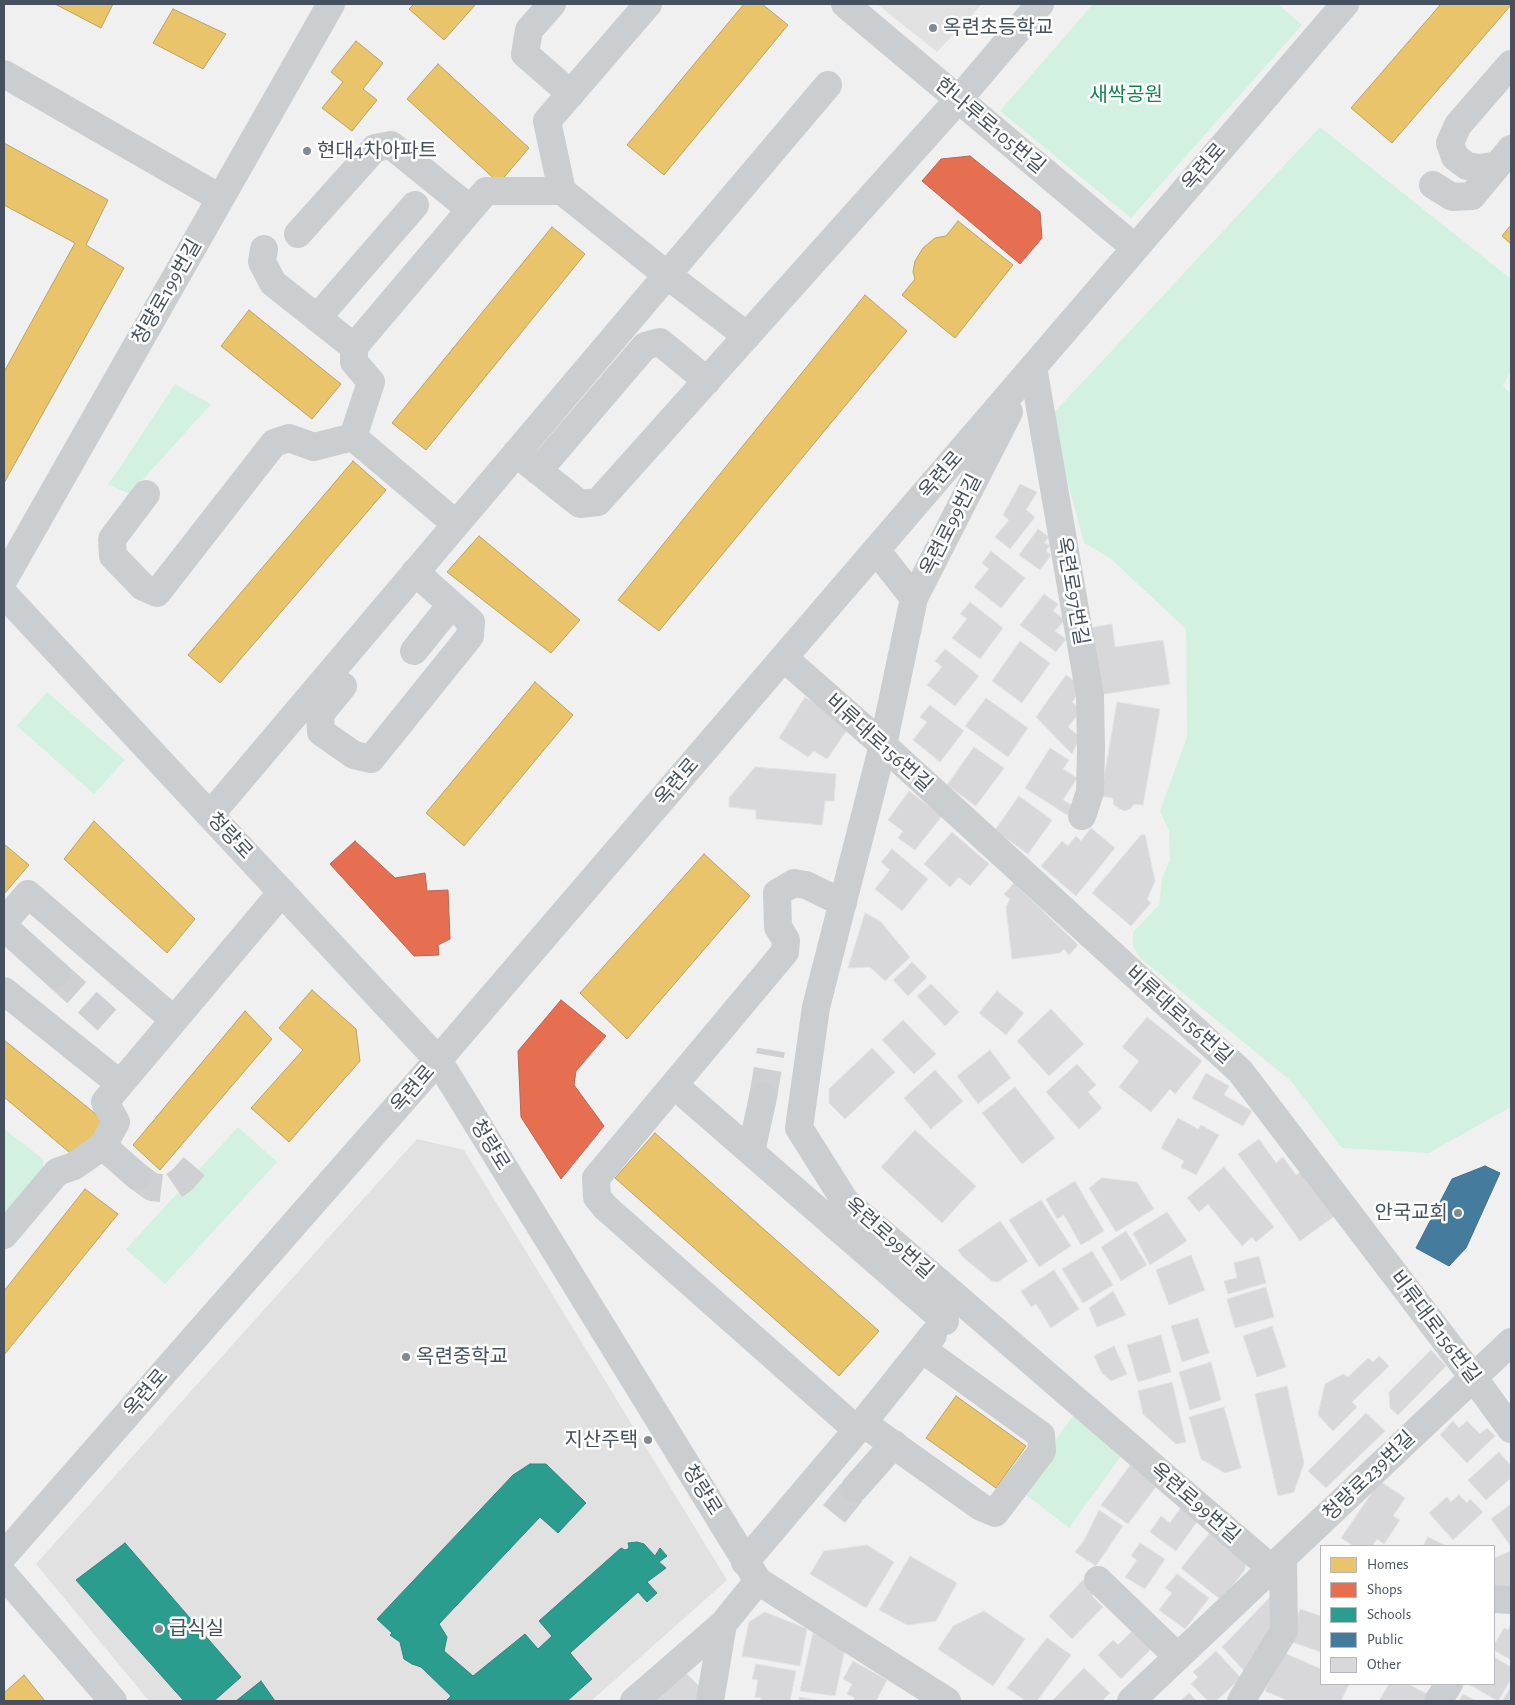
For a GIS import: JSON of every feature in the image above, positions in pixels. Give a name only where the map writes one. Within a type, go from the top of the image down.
[{"type":"street","name":"청량로199번길","points":[[4,579],[331,4]]},
{"type":"street","points":[[552,4],[529,30],[525,54],[571,94]]},
{"type":"street","points":[[562,191],[547,121],[648,4]]},
{"type":"street","name":"한나루로105번길","points":[[845,4],[1134,248]]},
{"type":"street","points":[[516,452],[580,504],[598,502],[958,100],[1040,4]]},
{"type":"street","name":"옥련로","points":[[4,1555],[438,1060],[1345,4]]},
{"type":"street","points":[[1504,157],[1481,168],[1467,166],[1455,157],[1450,143],[1458,125],[1511,64]]},
{"type":"street","points":[[4,74],[220,198]]},
{"type":"street","points":[[422,578],[471,622],[470,636],[371,759],[354,756],[322,732],[320,714],[422,578],[456,524],[828,85]]},
{"type":"street","points":[[298,234],[376,148],[391,145],[470,209]]},
{"type":"street","points":[[1433,185],[1452,197],[1472,196],[1504,157]]},
{"type":"street","points":[[353,437],[371,382],[354,362],[354,347],[486,191],[562,191],[747,336]]},
{"type":"street","points":[[317,318],[415,205]]},
{"type":"street","points":[[264,249],[262,262],[273,283],[354,347]]},
{"type":"street","points":[[538,470],[645,346],[660,342],[706,381]]},
{"type":"street","name":"옥련로99번길","points":[[1031,370],[914,598],[883,746],[816,1007],[799,1128],[845,1201],[953,1311],[1277,1564]]},
{"type":"street","name":"옥련로97번길","points":[[1031,370],[1090,696],[1092,748],[1090,792],[1082,816]]},
{"type":"street","points":[[146,494],[112,539],[113,556],[143,587],[156,593],[274,443],[289,438],[314,447],[353,437]]},
{"type":"street","points":[[353,437],[456,524]]},
{"type":"street","name":"옥련로99번길","points":[[876,550],[914,598]]},
{"type":"street","points":[[210,815],[422,578]]},
{"type":"street","name":"청량로","points":[[4,594],[438,1060],[752,1571],[947,1701]]},
{"type":"street","points":[[414,651],[451,605]]},
{"type":"street","name":"비류대로156번길","points":[[784,658],[1240,1071],[1473,1377],[1511,1430]]},
{"type":"street","points":[[843,903],[806,885],[794,883],[778,893],[778,927],[786,940],[785,952],[596,1178],[597,1197],[604,1207],[860,1427],[894,1444],[981,1507],[995,1513],[1042,1450],[1041,1435],[922,1349]]},
{"type":"street","points":[[4,1235],[57,1172],[74,1166],[103,1146],[116,1122],[105,1102],[282,892]]},
{"type":"street","points":[[4,922],[28,894],[174,1020]]},
{"type":"street","points":[[4,927],[56,974]]},
{"type":"street","points":[[4,991],[120,1084]]},
{"type":"street","points":[[674,1085],[751,1152],[953,1311],[860,1427],[752,1571],[723,1624],[710,1701]]},
{"type":"street","points":[[751,1152],[763,1098]]},
{"type":"street","points":[[103,1146],[136,1176]]},
{"type":"street","name":"청량로239번길","points":[[1131,1701],[1277,1564],[1313,1542],[1473,1377],[1511,1342]]},
{"type":"street","points":[[855,1488],[894,1444]]},
{"type":"street","points":[[1241,1701],[1284,1631],[1277,1564]]},
{"type":"street","points":[[4,1575],[113,1701]]},
{"type":"street","points":[[1098,1580],[1178,1658]]},
{"type":"street","points":[[634,1701],[723,1624]]},
{"type":"street","points":[[1438,1701],[1447,1685]]},
{"type":"shaded area","name":"옥련초등학교","points":[[877,4],[982,4],[937,52]]},
{"type":"shaded area","name":"옥련중학교","points":[[417,1139],[464,1150],[727,1580],[591,1701],[149,1701],[36,1564]]},
{"type":"green space","name":"새싹공원","points":[[1093,4],[1278,4],[1302,25],[1131,218],[1000,111]]},
{"type":"green space","points":[[1320,127],[1511,279],[1511,370],[1503,386],[1511,394],[1511,1107],[1429,1153],[1342,1148],[1291,1081],[1139,957],[1133,946],[1133,932],[1159,905],[1162,878],[1170,860],[1169,831],[1160,811],[1187,737],[1186,629],[1110,558],[1084,543],[1050,417]]},
{"type":"green space","points":[[175,384],[211,404],[130,494],[108,485]]},
{"type":"green space","points":[[47,692],[125,760],[94,794],[17,726]]},
{"type":"green space","points":[[238,1127],[277,1162],[165,1284],[126,1249]]},
{"type":"green space","points":[[4,1129],[43,1159],[43,1173],[4,1220]]},
{"type":"green space","points":[[1076,1412],[1124,1452],[1069,1528],[1019,1489]]},
{"type":"building: Homes","points":[[55,4],[113,4],[101,28]]},
{"type":"building: Homes","points":[[414,4],[476,4],[444,40],[409,9]]},
{"type":"building: Homes","points":[[744,4],[762,4],[788,25],[664,175],[627,145]]},
{"type":"building: Homes","points":[[1441,4],[1511,5],[1392,143],[1351,108]]},
{"type":"building: Homes","points":[[173,9],[226,34],[203,69],[153,43]]},
{"type":"building: Homes","points":[[356,41],[383,63],[363,89],[377,100],[352,131],[322,108],[343,82],[331,72]]},
{"type":"building: Homes","points":[[438,64],[529,148],[499,183],[407,99]]},
{"type":"building: Homes","points":[[4,143],[108,200],[86,245],[124,268],[4,483],[4,372],[75,243],[4,205]]},
{"type":"building: Homes","points":[[958,221],[1013,265],[955,338],[902,295],[915,279],[913,272],[915,261],[923,248],[935,238],[946,236]]},
{"type":"building: Homes","points":[[1511,225],[1511,244],[1502,236]]},
{"type":"building: Homes","points":[[552,227],[585,254],[426,450],[392,423]]},
{"type":"building: Homes","points":[[865,295],[907,331],[659,631],[618,600]]},
{"type":"building: Homes","points":[[249,310],[341,384],[312,419],[221,346]]},
{"type":"building: Homes","points":[[353,461],[386,490],[220,683],[188,655]]},
{"type":"building: Homes","points":[[479,536],[580,620],[551,653],[447,572]]},
{"type":"building: Homes","points":[[535,682],[573,715],[464,846],[426,813]]},
{"type":"building: Homes","points":[[94,821],[195,919],[167,953],[64,859]]},
{"type":"building: Homes","points":[[4,844],[29,865],[4,894]]},
{"type":"building: Homes","points":[[704,854],[750,896],[627,1039],[580,993]]},
{"type":"building: Homes","points":[[312,990],[356,1029],[360,1061],[289,1142],[251,1108],[303,1050],[279,1028]]},
{"type":"building: Homes","points":[[245,1011],[272,1039],[160,1170],[133,1145]]},
{"type":"building: Homes","points":[[4,1040],[107,1123],[76,1158],[4,1097]]},
{"type":"building: Homes","points":[[655,1133],[879,1331],[839,1376],[615,1178]]},
{"type":"building: Homes","points":[[85,1189],[118,1214],[4,1355],[4,1291]]},
{"type":"building: Homes","points":[[956,1396],[1026,1446],[996,1488],[926,1438]]},
{"type":"building: Homes","points":[[24,1675],[45,1701],[4,1701],[4,1693]]},
{"type":"building: Shops","points":[[970,156],[1040,212],[1042,238],[1020,264],[922,181],[941,159]]},
{"type":"building: Shops","points":[[355,841],[395,878],[425,873],[427,891],[448,890],[450,939],[438,945],[439,955],[414,956],[330,864]]},
{"type":"building: Shops","points":[[561,1000],[606,1036],[576,1071],[574,1085],[604,1126],[561,1179],[521,1117],[518,1051]]},
{"type":"building: Schools","points":[[530,1464],[546,1464],[586,1503],[558,1533],[540,1517],[439,1624],[447,1637],[444,1651],[473,1676],[525,1634],[538,1649],[552,1636],[539,1621],[621,1548],[628,1549],[628,1543],[637,1542],[644,1544],[655,1556],[660,1548],[667,1556],[659,1562],[666,1568],[647,1582],[657,1593],[647,1602],[638,1592],[570,1653],[592,1679],[567,1701],[446,1701],[451,1696],[421,1667],[404,1659],[400,1642],[390,1635],[392,1633],[377,1619],[513,1475]]},
{"type":"building: Schools","name":"급식실","points":[[125,1543],[241,1677],[214,1701],[184,1701],[76,1580]]},
{"type":"building: Schools","points":[[261,1681],[275,1701],[236,1701]]},
{"type":"building: Public","name":"안국교회","points":[[1485,1166],[1500,1173],[1466,1248],[1449,1266],[1416,1248],[1452,1179]]},
{"type":"building: Other","points":[[1020,484],[1037,492],[1026,510],[1035,517],[1010,549],[995,537],[1009,520],[1003,515]]},
{"type":"building: Other","points":[[1038,529],[1049,537],[1044,543],[1050,545],[1046,551],[1051,555],[1040,570],[1019,555]]},
{"type":"building: Other","points":[[991,551],[1025,578],[1001,608],[974,587],[989,569],[982,563]]},
{"type":"building: Other","points":[[1044,594],[1058,604],[1053,611],[1065,620],[1055,631],[1066,639],[1056,652],[1020,625]]},
{"type":"building: Other","points":[[970,602],[1003,628],[980,659],[952,638],[967,619],[960,614]]},
{"type":"building: Other","points":[[1112,624],[1115,647],[1163,640],[1170,684],[1098,695],[1088,628]]},
{"type":"building: Other","points":[[1020,641],[1050,663],[1022,703],[992,681]]},
{"type":"building: Other","points":[[945,649],[979,676],[955,706],[927,685],[942,667],[935,661]]},
{"type":"building: Other","points":[[1066,675],[1083,687],[1072,702],[1081,710],[1068,727],[1080,737],[1072,754],[1036,717]]},
{"type":"building: Other","points":[[805,697],[850,726],[827,759],[814,751],[808,757],[779,738]]},
{"type":"building: Other","points":[[986,698],[1028,728],[1008,757],[965,726]]},
{"type":"building: Other","points":[[1117,702],[1160,709],[1143,805],[1134,804],[1130,809],[1124,811],[1114,805],[1113,798],[1101,796]]},
{"type":"building: Other","points":[[930,705],[964,731],[940,762],[913,740],[927,722],[920,717]]},
{"type":"building: Other","points":[[974,747],[1004,768],[976,806],[947,785]]},
{"type":"building: Other","points":[[1050,748],[1069,760],[1063,769],[1077,778],[1063,800],[1073,806],[1067,815],[1025,788]]},
{"type":"building: Other","points":[[755,767],[836,774],[834,801],[825,801],[822,825],[756,819],[756,810],[729,807],[729,798]]},
{"type":"building: Other","points":[[909,791],[942,816],[915,850],[898,838],[903,831],[888,820]]},
{"type":"building: Other","points":[[1019,796],[1052,820],[1028,854],[995,830]]},
{"type":"building: Other","points":[[1091,828],[1115,848],[1076,896],[1041,866],[1062,841],[1068,846],[1076,836],[1081,841]]},
{"type":"building: Other","points":[[952,832],[989,864],[970,886],[959,877],[950,887],[924,864]]},
{"type":"building: Other","points":[[1141,835],[1145,835],[1155,881],[1147,899],[1151,903],[1131,926],[1092,893]]},
{"type":"building: Other","points":[[892,849],[928,879],[902,911],[875,889],[890,870],[881,862]]},
{"type":"building: Other","points":[[1014,883],[1078,945],[1069,955],[1064,949],[1060,953],[1012,959],[1006,907],[1010,899],[1004,894]]},
{"type":"building: Other","points":[[865,913],[880,921],[910,957],[885,981],[870,967],[848,968]]},
{"type":"building: Other","points":[[912,962],[927,977],[908,996],[893,980]]},
{"type":"building: Other","points":[[931,984],[959,1012],[945,1026],[917,996]]},
{"type":"building: Other","points":[[997,991],[1024,1013],[1006,1035],[979,1013]]},
{"type":"building: Other","points":[[1051,1009],[1084,1044],[1049,1076],[1017,1041]]},
{"type":"building: Other","points":[[1147,1017],[1202,1061],[1175,1094],[1170,1089],[1151,1112],[1119,1087],[1139,1061],[1122,1047]]},
{"type":"building: Other","points":[[903,1020],[936,1054],[914,1074],[882,1040]]},
{"type":"building: Other","points":[[872,1048],[895,1072],[845,1119],[829,1103],[829,1089]]},
{"type":"building: Other","points":[[990,1050],[1011,1078],[978,1104],[957,1076]]},
{"type":"building: Other","points":[[1077,1064],[1096,1085],[1088,1092],[1102,1108],[1079,1129],[1046,1092]]},
{"type":"building: Other","points":[[935,1070],[963,1101],[931,1129],[904,1098]]},
{"type":"building: Other","points":[[1206,1073],[1229,1086],[1224,1095],[1252,1111],[1243,1126],[1192,1098]]},
{"type":"building: Other","points":[[1015,1087],[1055,1138],[1022,1164],[982,1113]]},
{"type":"building: Other","points":[[1178,1118],[1198,1129],[1201,1125],[1219,1135],[1196,1175],[1181,1167],[1184,1161],[1161,1148]]},
{"type":"building: Other","points":[[915,1130],[976,1186],[942,1223],[881,1167]]},
{"type":"building: Other","points":[[1259,1139],[1276,1163],[1283,1157],[1296,1175],[1303,1170],[1336,1215],[1300,1241],[1238,1154]]},
{"type":"building: Other","points":[[1224,1167],[1274,1227],[1256,1242],[1252,1237],[1242,1246],[1208,1204],[1199,1212],[1187,1198]]},
{"type":"building: Other","points":[[1102,1178],[1137,1182],[1154,1209],[1116,1232],[1089,1188]]},
{"type":"building: Other","points":[[1075,1181],[1104,1231],[1081,1245],[1064,1215],[1057,1219],[1046,1199]]},
{"type":"building: Other","points":[[1041,1200],[1071,1246],[1039,1267],[1009,1220]]},
{"type":"building: Other","points":[[1167,1212],[1187,1241],[1150,1265],[1133,1233]]},
{"type":"building: Other","points":[[1000,1221],[1028,1261],[998,1282],[992,1281],[963,1257],[958,1250]]},
{"type":"building: Other","points":[[1126,1231],[1147,1265],[1121,1281],[1101,1247]]},
{"type":"building: Other","points":[[1092,1251],[1113,1285],[1083,1303],[1062,1269]]},
{"type":"building: Other","points":[[1191,1255],[1205,1290],[1169,1305],[1156,1270]]},
{"type":"building: Other","points":[[1259,1256],[1266,1283],[1228,1294],[1224,1281],[1237,1278],[1234,1263]]},
{"type":"building: Other","points":[[1054,1270],[1079,1309],[1051,1328],[1036,1304],[1031,1307],[1021,1291]]},
{"type":"building: Other","points":[[1266,1287],[1274,1317],[1235,1328],[1227,1299]]},
{"type":"building: Other","points":[[1113,1291],[1126,1315],[1097,1327],[1089,1308]]},
{"type":"building: Other","points":[[1198,1318],[1209,1353],[1182,1362],[1171,1326]]},
{"type":"building: Other","points":[[1272,1326],[1286,1367],[1257,1377],[1243,1336]]},
{"type":"building: Other","points":[[1161,1335],[1171,1372],[1138,1382],[1127,1345]]},
{"type":"building: Other","points":[[1114,1346],[1127,1374],[1111,1381],[1102,1373],[1094,1356]]},
{"type":"building: Other","points":[[1431,1350],[1446,1366],[1398,1415],[1390,1408],[1389,1392]]},
{"type":"building: Other","points":[[1379,1356],[1389,1366],[1352,1402],[1357,1407],[1333,1431],[1318,1415],[1325,1384],[1343,1374],[1348,1377],[1368,1358],[1373,1362]]},
{"type":"building: Other","points":[[1211,1362],[1221,1400],[1190,1410],[1179,1372]]},
{"type":"building: Other","points":[[1172,1382],[1186,1442],[1176,1444],[1143,1414],[1138,1391]]},
{"type":"building: Other","points":[[1287,1386],[1304,1463],[1294,1492],[1278,1496],[1255,1394]]},
{"type":"building: Other","points":[[1224,1407],[1241,1468],[1225,1473],[1201,1459],[1189,1417]]},
{"type":"building: Other","points":[[1366,1413],[1385,1431],[1326,1488],[1308,1471]]},
{"type":"building: Other","points":[[1453,1421],[1459,1428],[1467,1421],[1480,1434],[1487,1428],[1495,1436],[1467,1463],[1440,1435]]},
{"type":"building: Other","points":[[1499,1452],[1511,1466],[1511,1478],[1486,1500],[1468,1480]]},
{"type":"building: Other","points":[[1131,1464],[1158,1484],[1128,1524],[1101,1505]]},
{"type":"building: Other","points":[[1380,1481],[1405,1498],[1393,1516],[1400,1520],[1384,1544],[1377,1539],[1373,1545],[1352,1545],[1341,1538]]},
{"type":"building: Other","points":[[1459,1495],[1467,1503],[1470,1499],[1483,1512],[1453,1540],[1429,1513],[1447,1497],[1451,1502]]},
{"type":"building: Other","points":[[1511,1504],[1511,1543],[1510,1545],[1491,1519]]},
{"type":"building: Other","points":[[1182,1506],[1199,1519],[1176,1551],[1150,1532],[1161,1516],[1170,1523]]},
{"type":"building: Other","points":[[1099,1510],[1123,1526],[1096,1566],[1075,1552],[1085,1539]]},
{"type":"building: Other","points":[[1213,1529],[1247,1561],[1244,1571],[1221,1600],[1181,1568]]},
{"type":"building: Other","points":[[1428,1537],[1444,1545],[1424,1545]]},
{"type":"building: Other","points":[[1140,1543],[1165,1559],[1145,1589],[1125,1577],[1137,1560],[1131,1556]]},
{"type":"building: Other","points":[[867,1545],[894,1562],[866,1608],[810,1574],[824,1551]]},
{"type":"building: Other","points":[[1511,1551],[1511,1588],[1495,1595],[1495,1558]]},
{"type":"building: Other","points":[[910,1556],[957,1583],[936,1621],[907,1625],[879,1610]]},
{"type":"building: Other","points":[[1177,1574],[1209,1598],[1185,1629],[1159,1610],[1172,1593],[1165,1588]]},
{"type":"building: Other","points":[[1083,1580],[1095,1591],[1092,1596],[1103,1607],[1072,1639],[1049,1616]]},
{"type":"building: Other","points":[[1273,1594],[1276,1622],[1247,1674],[1222,1647]]},
{"type":"building: Other","points":[[1300,1609],[1320,1616],[1320,1652],[1289,1641]]},
{"type":"building: Other","points":[[984,1611],[1025,1639],[993,1686],[938,1649],[953,1626]]},
{"type":"building: Other","points":[[765,1612],[807,1629],[800,1666],[742,1656],[749,1622]]},
{"type":"building: Other","points":[[1511,1624],[1511,1660],[1495,1651],[1495,1643],[1504,1628],[1508,1630]]},
{"type":"building: Other","points":[[1134,1629],[1152,1648],[1121,1679],[1098,1655],[1113,1640],[1118,1645]]},
{"type":"building: Other","points":[[813,1633],[845,1649],[835,1696],[800,1691]]},
{"type":"building: Other","points":[[1047,1638],[1071,1655],[1037,1701],[1026,1701],[1007,1688]]},
{"type":"building: Other","points":[[1216,1651],[1241,1678],[1216,1701],[1208,1701],[1191,1684],[1198,1677],[1193,1672]]},
{"type":"building: Other","points":[[1282,1652],[1320,1669],[1320,1685],[1349,1685],[1341,1701],[1289,1701],[1265,1691]]},
{"type":"building: Other","points":[[1495,1658],[1511,1667],[1511,1679],[1498,1701],[1470,1685],[1495,1685]]},
{"type":"building: Other","points":[[853,1661],[887,1680],[876,1701],[853,1701],[855,1698],[847,1694],[852,1684],[843,1679]]},
{"type":"building: Other","points":[[756,1664],[796,1671],[790,1701],[760,1701],[761,1698],[755,1697],[758,1680],[752,1679]]},
{"type":"building: Other","points":[[1084,1668],[1110,1693],[1102,1701],[1052,1701]]},
{"type":"building: Other","points":[[683,1670],[702,1689],[699,1701],[652,1701]]},
{"type":"building: Other","points":[[1388,1685],[1410,1685],[1429,1695],[1425,1701],[1379,1701]]},
{"type":"building: Other","points":[[1511,1687],[1511,1701],[1502,1701]]},
{"type":"building: Other","points":[[1189,1693],[1197,1701],[1180,1701]]},
{"type":"building: Other","points":[[1463,1694],[1476,1701],[1459,1701]]},
{"type":"building: Other","points":[[799,1697],[822,1701],[799,1701]]},
{"type":"tunnel","points":[[56,974],[107,1020]]},
{"type":"tunnel","points":[[763,1097],[771,1050]]},
{"type":"tunnel","points":[[137,1176],[152,1187],[169,1189],[182,1180],[203,1156]]},
{"type":"tunnel","points":[[834,1514],[855,1488]]},
{"type":"place","name":"옥련초등학교","points":[[933,28]]},
{"type":"place","name":"현대4차아파트","points":[[307,151]]},
{"type":"place","name":"안국교회","points":[[1458,1213]]},
{"type":"place","name":"옥련중학교","points":[[406,1357]]},
{"type":"place","name":"지산주택","points":[[648,1440]]},
{"type":"place","name":"급식실","points":[[159,1629]]}]
